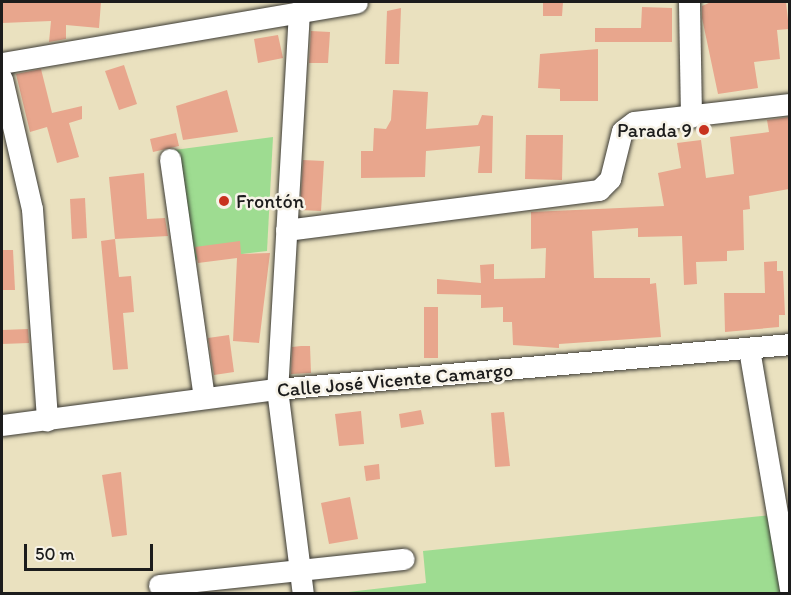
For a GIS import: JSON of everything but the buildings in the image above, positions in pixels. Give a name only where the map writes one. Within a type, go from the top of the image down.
[{"type":"street","points":[[2,63],[357,2]]},
{"type":"street","points":[[689,2],[691,117]]},
{"type":"street","points":[[299,11],[277,389],[303,594]]},
{"type":"street","points":[[2,79],[32,209],[47,420]]},
{"type":"street","points":[[286,230],[599,190],[610,179],[622,131],[634,122],[789,104]]},
{"type":"street","points":[[170,159],[204,398]]},
{"type":"street","name":"Calle José Vicente Camargo","points":[[2,425],[277,389],[789,344]]},
{"type":"street","points":[[750,349],[789,590]]},
{"type":"street","points":[[159,585],[404,559]]},
{"type":"green space","name":"Frontón","points":[[273,137],[267,251],[186,261],[174,150]]},
{"type":"green space","points":[[772,515],[782,594],[331,594],[426,583],[423,551]]},
{"type":"place","name":"Parada 9","points":[[704,130]]},
{"type":"place","name":"Frontón","points":[[224,201]]}]
